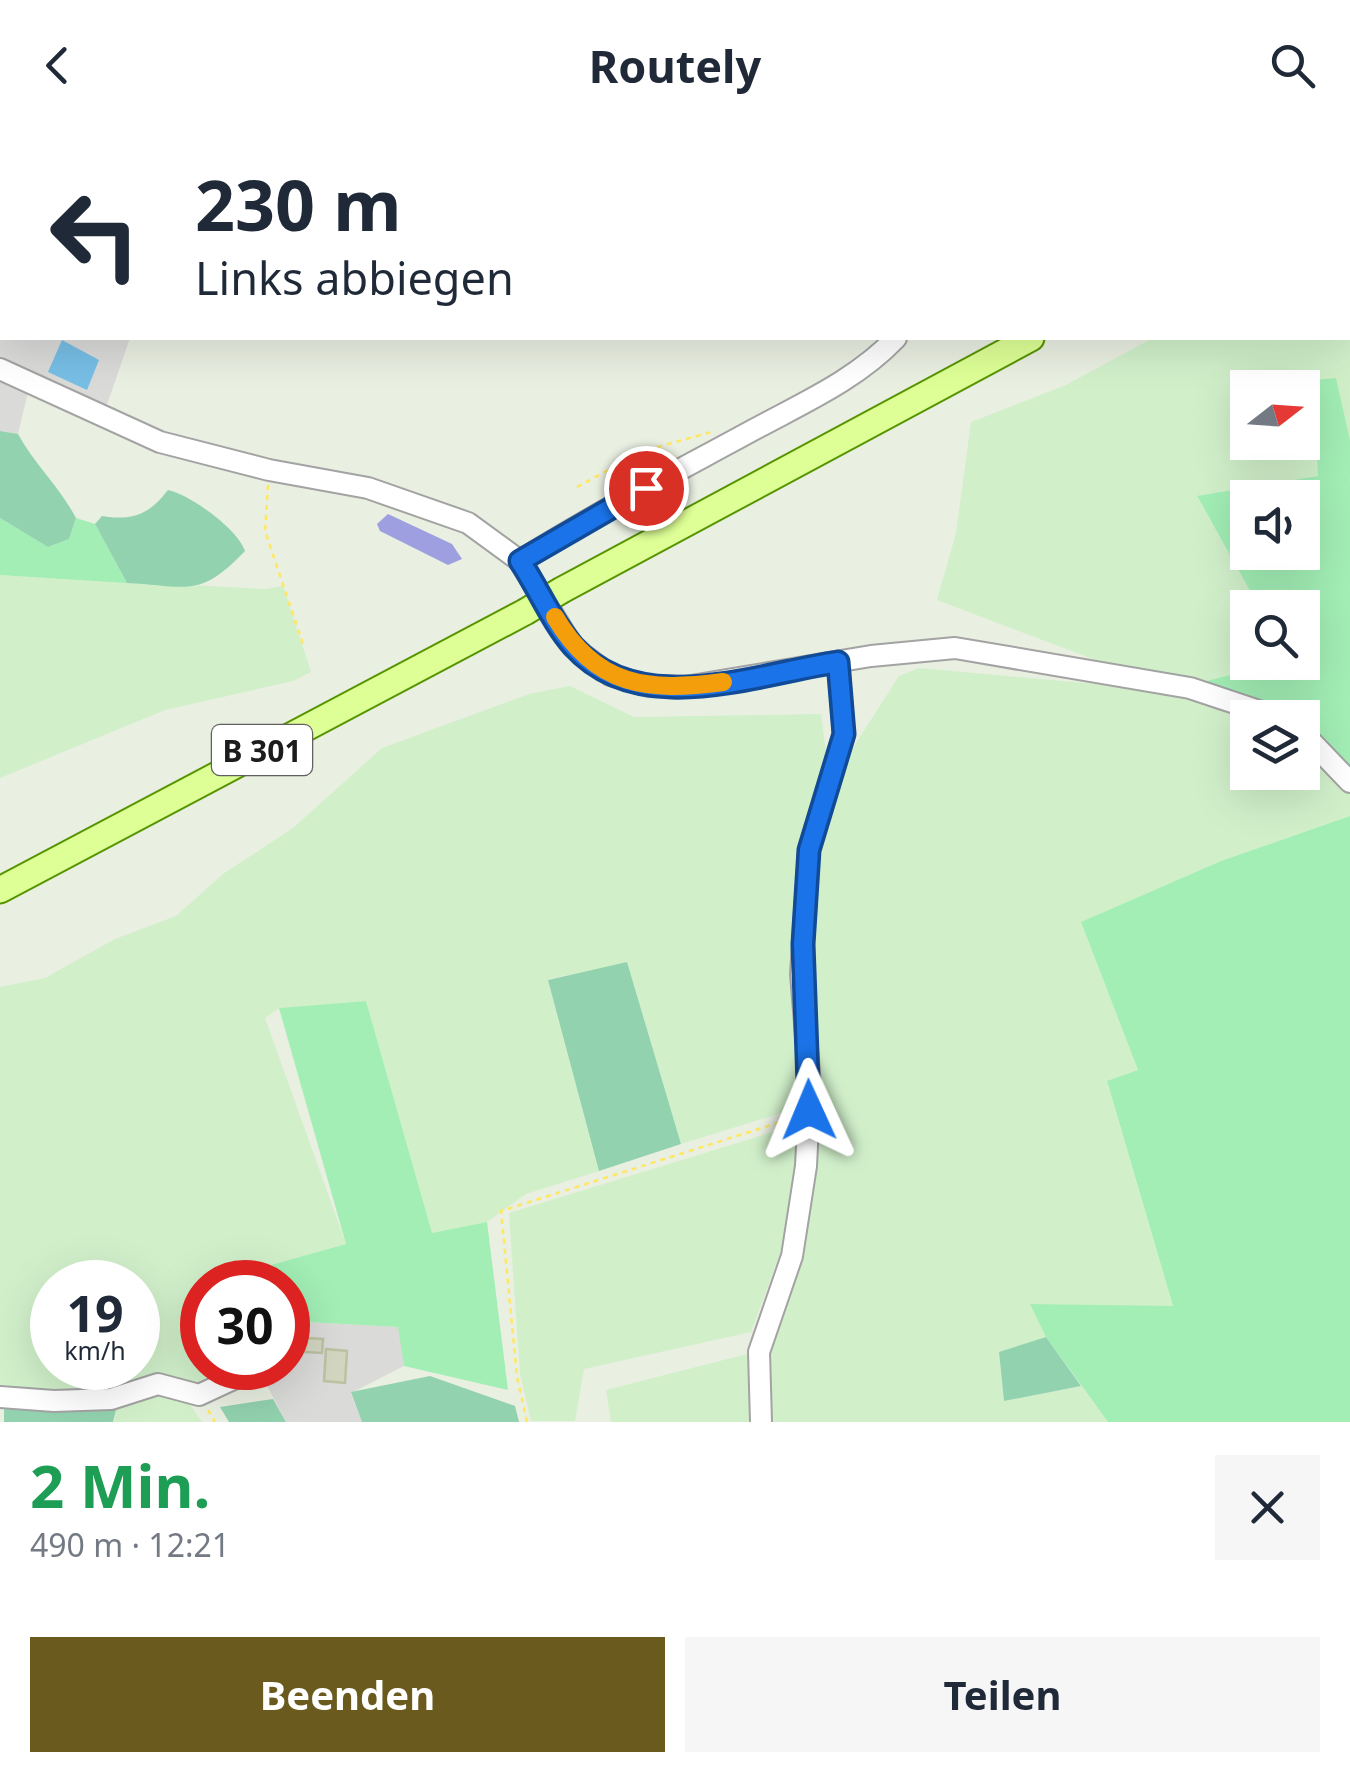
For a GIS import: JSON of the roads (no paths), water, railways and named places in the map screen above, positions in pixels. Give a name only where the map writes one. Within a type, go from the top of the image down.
[{"type":"main road","name":"B 301","points":[[0,890],[1027,340]]},
{"type":"street","points":[[520,561],[584,520],[806,404],[878,356],[894,340]]},
{"type":"street","points":[[0,369],[174,446],[269,470],[368,488],[446,513],[496,540],[520,561],[574,647],[610,675],[649,686],[686,687],[913,650],[955,648],[1190,688],[1230,701]]},
{"type":"street","points":[[761,1422],[759,1352],[792,1256],[806,1166],[809,1110],[803,939],[809,850],[844,734],[838,662]]},
{"type":"street","points":[[1320,751],[1350,782]]},
{"type":"street","points":[[0,1397],[54,1402],[111,1399],[158,1384],[180,1390]]},
{"type":"street","points":[[180,1390],[199,1395],[210,1390]]}]
